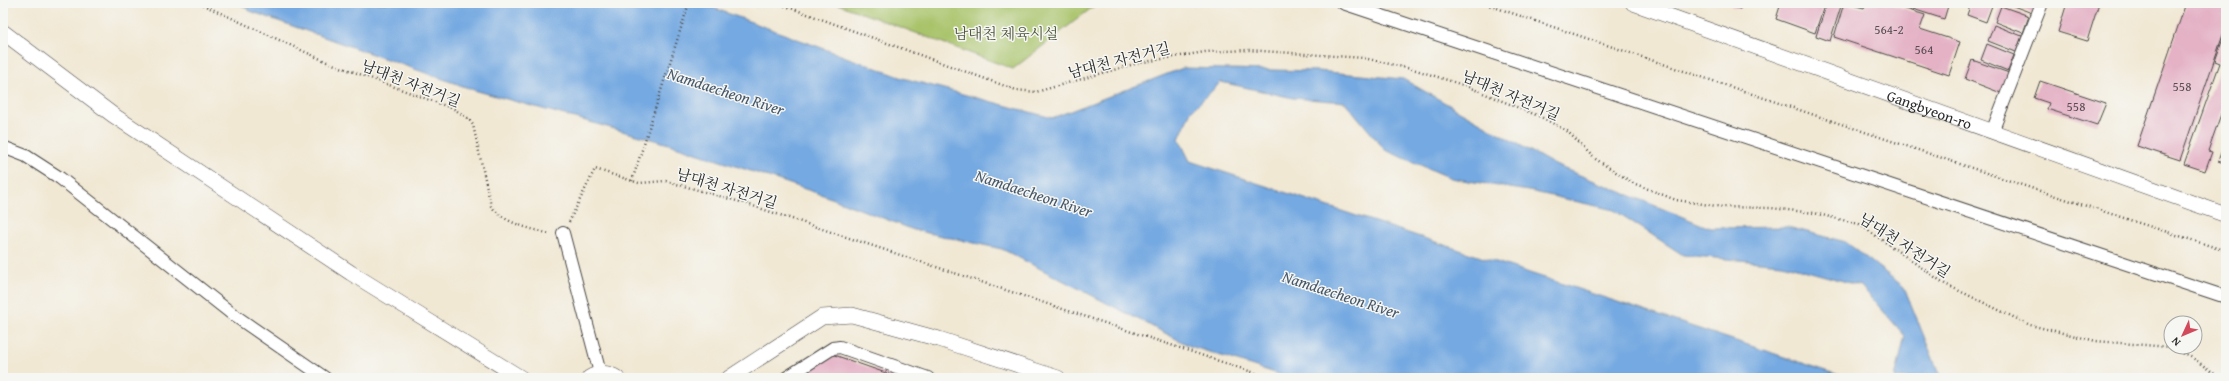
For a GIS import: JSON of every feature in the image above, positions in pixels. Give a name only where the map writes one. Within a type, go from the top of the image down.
[{"type":"street","points":[[1343,3],[2226,297]]},
{"type":"street","name":"Gangbyeon-ro","points":[[1633,3],[2226,215]]},
{"type":"street","points":[[1992,132],[2042,3]]},
{"type":"street","points":[[3,32],[113,115],[351,273],[521,378]]},
{"type":"street","points":[[3,147],[26,156],[60,178],[231,314],[325,378]]},
{"type":"street","points":[[563,233],[594,376],[608,374],[617,378]]},
{"type":"street","points":[[729,378],[822,317],[852,315],[939,338],[1058,378]]},
{"type":"street","points":[[786,378],[833,348],[840,347],[928,378]]},
{"type":"path","name":"남대천 자전거길","points":[[199,3],[327,62],[454,109],[468,118],[473,125],[492,206],[498,215],[511,222],[554,236],[563,233],[595,169],[639,183],[666,181],[744,203],[1270,378]]},
{"type":"path","points":[[632,180],[689,3]]},
{"type":"path","name":"남대천 자전거길","points":[[777,3],[1016,90],[1036,92],[1138,64],[1205,52],[1248,50],[1364,58],[1416,70],[1466,86],[1541,117],[1567,131],[1594,158],[1633,183],[1676,200],[1723,207],[1771,208],[1814,213],[1859,224],[1945,284],[2030,325],[2096,342],[2169,347],[2194,358],[2220,378]]},
{"type":"path","points":[[1482,3],[2034,189],[2226,251]]},
{"type":"green space","name":"남대천 체육시설","points":[[835,3],[1098,3],[1013,69]]},
{"type":"water","name":"Namdaecheon River","points":[[239,3],[700,3],[903,78],[1052,118],[1183,68],[1318,71],[1403,79],[1555,165],[1710,228],[1788,227],[1846,242],[1904,287],[1938,371],[1944,378],[1895,378],[1905,336],[1861,286],[1782,264],[1683,255],[1614,210],[1534,192],[1451,178],[1385,150],[1345,102],[1293,98],[1221,82],[1191,111],[1179,139],[1190,161],[1848,378],[1291,378],[1190,346],[1002,249],[914,230],[823,195],[669,144],[474,90],[250,11]]},
{"type":"building","points":[[1733,3],[1743,3],[1740,9],[1731,6]]},
{"type":"building","points":[[1781,3],[1825,3],[1815,33],[1776,19]]},
{"type":"building","points":[[1827,3],[1842,3],[1830,41],[1816,36]]},
{"type":"building","points":[[1844,3],[1864,8],[1866,3],[1886,3],[1925,15],[1920,29],[1960,42],[1949,75],[1834,37]]},
{"type":"building","points":[[1894,3],[1939,3],[1948,6],[1944,19]]},
{"type":"building","points":[[1971,3],[1993,3],[1986,22],[1967,15]]},
{"type":"building","points":[[2005,3],[2036,3],[2032,13]]},
{"type":"building","points":[[2067,3],[2099,3],[2087,41],[2058,32]]},
{"type":"building","points":[[2186,3],[2226,3],[2226,26],[2180,160],[2137,146]]},
{"type":"building","points":[[2001,6],[2029,16],[2023,33],[1995,22]]},
{"type":"building","points":[[1994,25],[2022,36],[2016,52],[1988,41]]},
{"type":"building","points":[[2225,33],[2226,100],[2208,151],[2212,152],[2205,171],[2184,164],[2220,63],[2215,61]]},
{"type":"building","points":[[1987,44],[2014,55],[2008,71],[1981,60]]},
{"type":"building","points":[[1972,60],[2009,73],[2001,93],[1965,79]]},
{"type":"building","points":[[2040,81],[2106,103],[2097,125],[2047,109],[2049,103],[2034,98]]},
{"type":"building","points":[[2226,139],[2226,164],[2218,161]]},
{"type":"building","points":[[823,351],[900,378],[786,378]]}]
